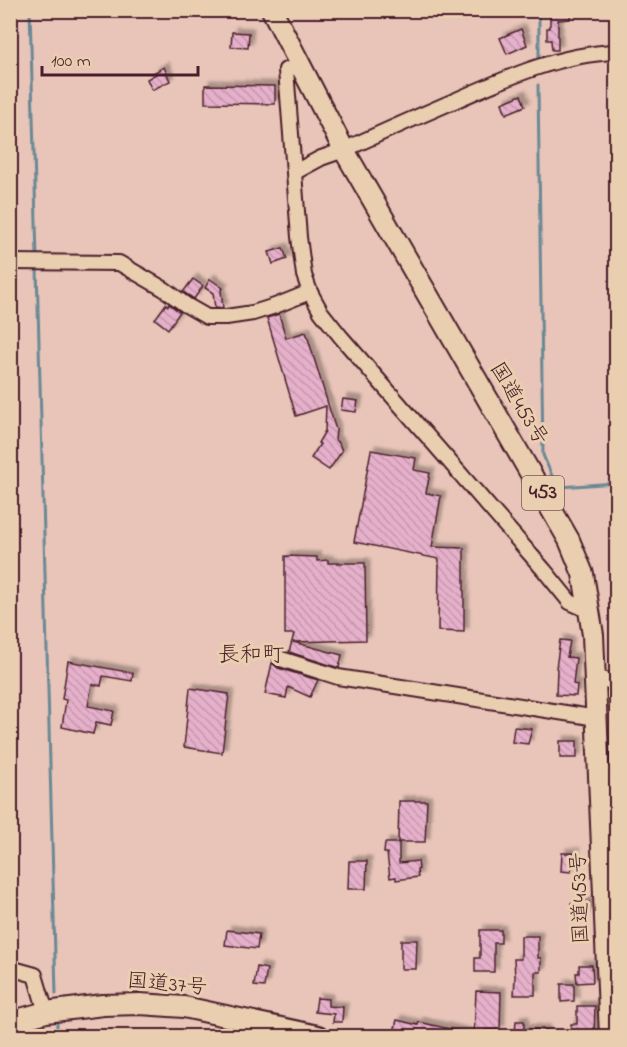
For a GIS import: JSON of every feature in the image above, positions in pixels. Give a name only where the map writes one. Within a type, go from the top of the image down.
[{"type":"highway","name":"国道453号","points":[[272,10],[344,150],[569,540],[583,574],[593,635],[597,718],[608,773],[610,1036]]},
{"type":"highway","name":"国道37号","points":[[10,1022],[46,1012],[103,1005],[140,1004],[184,1007],[318,1036]]},
{"type":"street","points":[[295,172],[321,158],[526,71],[584,55],[616,51]]},
{"type":"street","points":[[300,66],[286,70],[300,247],[304,274],[310,292],[321,312],[341,337],[544,570],[570,603],[590,611]]},
{"type":"street","points":[[10,262],[119,263],[207,317],[253,313],[310,292]]},
{"type":"street","points":[[281,659],[338,677],[597,718]]},
{"type":"street","points":[[595,677],[616,683]]},
{"type":"street","points":[[10,968],[35,975],[46,1012]]},
{"type":"building","points":[[550,10],[570,10],[570,19],[558,20],[558,50],[552,50],[551,40],[547,40]]},
{"type":"building","points":[[521,29],[527,45],[507,54],[500,38]]},
{"type":"building","points":[[232,32],[249,33],[248,48],[231,47]]},
{"type":"building","points":[[164,67],[170,81],[152,90],[147,79]]},
{"type":"building","points":[[205,85],[275,86],[275,104],[205,103]]},
{"type":"building","points":[[521,95],[525,106],[506,114],[502,103]]},
{"type":"building","points":[[283,248],[287,259],[273,264],[269,252]]},
{"type":"building","points":[[193,279],[203,286],[194,299],[183,292]]},
{"type":"building","points":[[210,279],[223,288],[221,290],[223,308],[215,308],[213,293],[205,288]]},
{"type":"building","points":[[166,304],[180,312],[168,329],[155,319]]},
{"type":"building","points":[[279,314],[286,338],[306,332],[336,430],[335,440],[342,451],[329,470],[311,458],[325,431],[326,406],[296,416],[267,318]]},
{"type":"building","points":[[343,399],[358,401],[356,412],[341,410]]},
{"type":"building","points":[[371,450],[416,458],[414,470],[430,473],[426,493],[441,496],[432,547],[464,548],[464,632],[438,631],[439,559],[354,542]]},
{"type":"building","points":[[285,556],[317,557],[317,561],[328,560],[328,563],[365,563],[366,640],[293,642],[342,655],[339,668],[289,652],[294,634],[285,634]]},
{"type":"building","points":[[560,640],[570,641],[567,657],[576,658],[573,684],[577,685],[576,696],[556,695],[556,668]]},
{"type":"building","points":[[68,661],[133,673],[132,681],[103,676],[101,686],[92,684],[88,706],[114,711],[111,725],[96,722],[93,734],[62,727],[66,700],[62,699]]},
{"type":"building","points":[[272,663],[278,668],[318,680],[310,697],[288,687],[286,698],[265,694]]},
{"type":"building","points":[[190,688],[229,694],[222,753],[184,747]]},
{"type":"building","points":[[514,727],[532,729],[528,744],[512,742]]},
{"type":"building","points":[[560,741],[577,741],[577,758],[560,758]]},
{"type":"building","points":[[399,801],[427,801],[425,842],[398,842]]},
{"type":"building","points":[[385,843],[399,843],[399,863],[418,861],[418,877],[396,880],[396,877],[390,878],[387,853],[384,853]]},
{"type":"building","points":[[562,853],[575,853],[571,872],[561,871]]},
{"type":"building","points":[[349,861],[367,861],[366,889],[348,889]]},
{"type":"building","points":[[589,902],[589,913],[572,914],[571,903]]},
{"type":"building","points":[[227,930],[259,934],[257,949],[225,945]]},
{"type":"building","points":[[480,930],[501,930],[501,943],[494,943],[494,972],[475,972],[475,958],[480,958]]},
{"type":"building","points":[[521,936],[538,936],[538,958],[541,958],[541,972],[535,972],[535,995],[514,995],[514,959],[521,959]]},
{"type":"building","points":[[401,940],[417,940],[416,969],[401,969]]},
{"type":"building","points":[[579,965],[592,965],[593,982],[577,983],[576,973],[579,973]]},
{"type":"building","points":[[257,967],[267,969],[264,987],[254,986]]},
{"type":"building","points":[[561,984],[574,984],[574,1001],[561,1002]]},
{"type":"building","points":[[476,991],[501,992],[500,1030],[485,1030],[485,1036],[474,1036]]},
{"type":"building","points":[[317,998],[328,999],[328,1006],[343,1007],[342,1022],[333,1022],[334,1014],[315,1012]]},
{"type":"building","points":[[577,1006],[595,1006],[594,1036],[571,1036],[571,1024],[577,1024]]},
{"type":"building","points":[[397,1020],[418,1025],[419,1022],[467,1033],[467,1036],[413,1036],[394,1032]]},
{"type":"building","points":[[516,1021],[524,1021],[524,1029],[546,1030],[546,1036],[515,1034]]},
{"type":"waterway","points":[[30,10],[37,258]]},
{"type":"waterway","points":[[539,10],[539,60]]},
{"type":"waterway","points":[[538,85],[543,455],[553,478],[560,487],[616,483]]},
{"type":"waterway","points":[[37,268],[56,994]]},
{"type":"waterway","points":[[57,1023],[57,1036]]},
{"type":"district","name":"長和町","points":[[251,656]]}]
